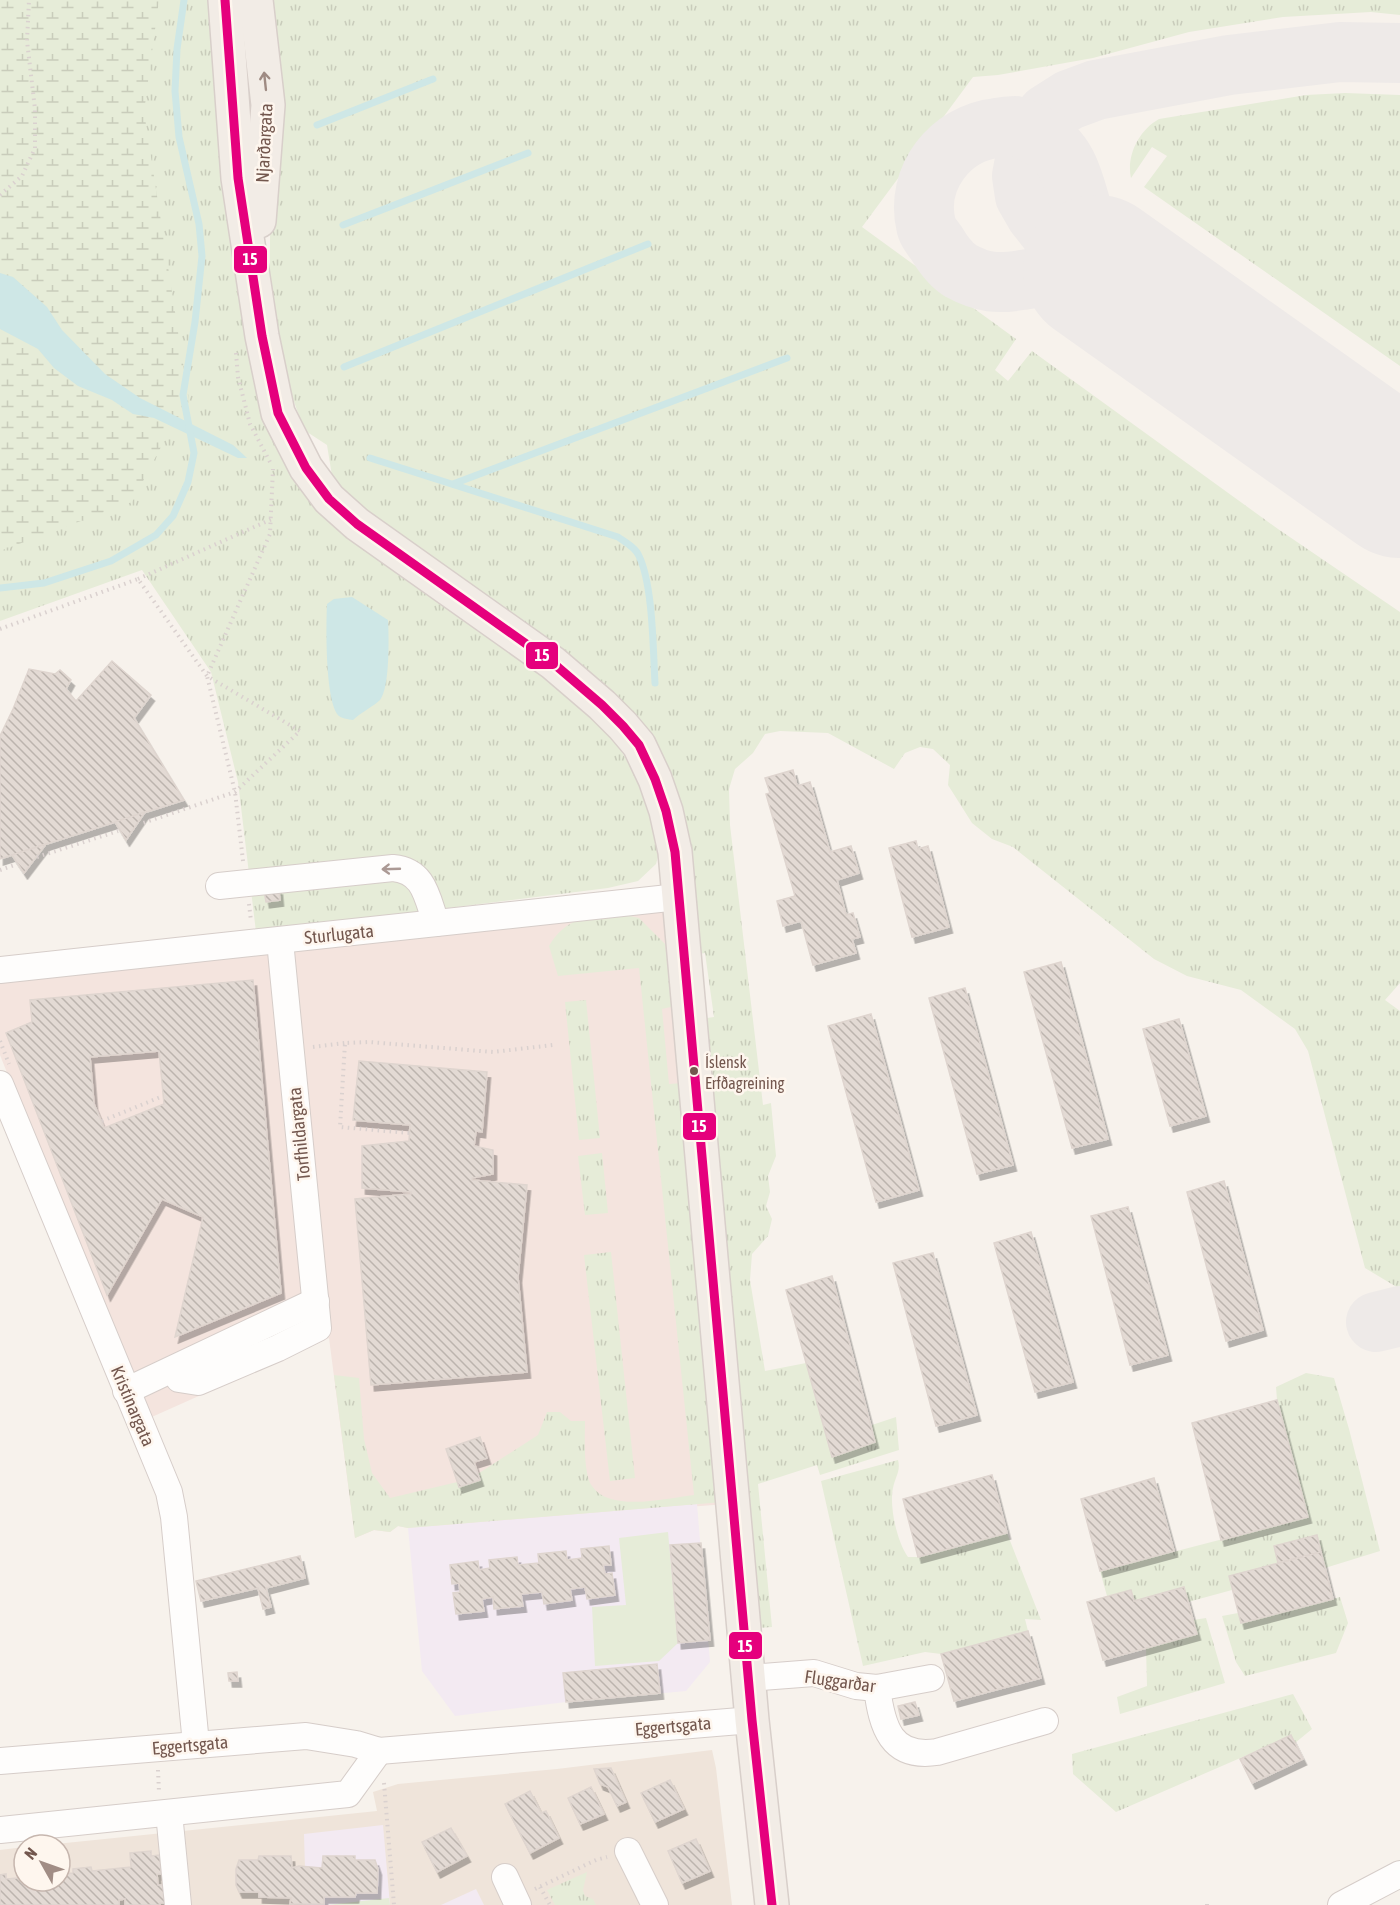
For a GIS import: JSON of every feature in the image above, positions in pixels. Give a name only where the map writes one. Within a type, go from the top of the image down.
[{"type":"main road","name":"Njarðargata","points":[[225,0],[238,178],[262,336],[278,413],[306,468],[329,499],[357,524],[553,663],[603,705],[639,745],[655,779],[666,811],[675,852],[748,1678],[772,1905]]},
{"type":"main road","name":"Njarðargata","points":[[255,286],[268,105],[256,0]]},
{"type":"street","points":[[219,886],[393,868],[404,869],[415,874],[436,923]]},
{"type":"street","name":"Sturlugata","points":[[0,970],[678,897]]},
{"type":"street","name":"Torfhildargata","points":[[179,1379],[198,1382],[278,1348],[318,1328],[280,940]]},
{"type":"street","name":"Kristínargata","points":[[6,1078],[126,1391],[169,1492],[174,1517],[196,1744]]},
{"type":"street","points":[[126,1391],[316,1301]]},
{"type":"street","name":"Fluggarðar","points":[[748,1678],[814,1673],[856,1686],[877,1688],[931,1678]]},
{"type":"street","points":[[877,1688],[883,1722],[892,1739],[907,1751],[914,1753],[937,1752],[1045,1721]]},
{"type":"street","name":"Eggertsgata","points":[[3,1755],[158,1748],[306,1736],[356,1744],[379,1751],[752,1720]]},
{"type":"street","points":[[0,1830],[348,1794],[379,1751]]},
{"type":"street","points":[[164,1814],[178,1905]]},
{"type":"street","points":[[628,1851],[654,1905]]},
{"type":"street","points":[[1341,1905],[1400,1874]]},
{"type":"street","points":[[505,1877],[525,1898]]},
{"type":"path","points":[[0,195],[22,176],[35,148],[35,109],[27,41],[29,0]]},
{"type":"path","points":[[207,676],[270,534],[273,519],[273,468],[280,477]]},
{"type":"path","points":[[0,629],[138,579],[273,519]]},
{"type":"path","points":[[138,579],[207,676],[235,792],[245,883],[255,943]]},
{"type":"path","points":[[140,824],[235,792],[300,731],[207,676]]},
{"type":"path","points":[[37,857],[118,831]]},
{"type":"path","points":[[0,870],[16,864]]},
{"type":"path","points":[[0,1041],[6,1078]]},
{"type":"path","points":[[291,1050],[369,1041],[493,1052],[553,1046]]},
{"type":"path","points":[[345,1043],[340,1127],[409,1133]]},
{"type":"path","points":[[102,1121],[163,1096]]},
{"type":"path","points":[[158,1748],[164,1814]]},
{"type":"path","points":[[384,1783],[394,1905]]},
{"type":"path","points":[[525,1898],[540,1887],[596,1860],[628,1851]]},
{"type":"path","points":[[540,1887],[550,1905]]},
{"type":"shaded area","points":[[673,904],[727,1504],[408,1528],[398,1526],[390,1532],[374,1530],[355,1538],[329,1338],[145,1420],[0,1055],[0,975]]},
{"type":"shaded area","points":[[697,1504],[710,1662],[686,1691],[566,1702],[455,1716],[422,1671],[408,1528]]},
{"type":"shaded area","points":[[712,1750],[732,1905],[0,1905],[0,1850],[12,1848],[12,1893],[72,1893],[72,1842],[377,1811],[373,1792],[398,1784],[557,1769]]},
{"type":"shaded area","points":[[383,1825],[390,1905],[306,1905],[304,1834]]},
{"type":"shaded area","points":[[476,1889],[484,1905],[441,1905]]},
{"type":"green space","points":[[0,0],[215,0],[279,452],[602,723],[641,786],[661,845],[656,864],[638,881],[608,888],[256,932],[238,782],[211,672],[142,570],[0,621]]},
{"type":"green space","points":[[0,0],[159,0],[144,112],[189,402],[172,426],[132,502],[0,551]]},
{"type":"green space","points":[[274,0],[1400,0],[1400,15],[1371,12],[1283,17],[1189,32],[1093,58],[998,75],[973,77],[862,227],[1016,339],[995,370],[1008,381],[1032,351],[1278,529],[1400,612],[1400,983],[1385,1000],[1400,1011],[1400,1289],[1365,1268],[1308,1051],[1295,1029],[1241,990],[1187,976],[1154,959],[1013,847],[992,839],[972,823],[948,785],[950,765],[933,749],[920,747],[905,753],[894,769],[828,733],[780,731],[765,734],[753,753],[735,769],[729,789],[730,825],[763,1105],[771,1103],[776,1156],[768,1176],[770,1192],[766,1206],[772,1219],[768,1236],[752,1254],[750,1280],[765,1371],[806,1363],[832,1457],[875,1442],[872,1425],[896,1417],[899,1450],[820,1475],[817,1465],[758,1484],[772,1627],[757,1628],[710,1089],[707,1018],[714,1017],[705,953],[699,954],[673,784],[368,517],[333,482],[327,445],[304,430],[286,379],[270,312],[270,233],[284,96],[272,50]]},
{"type":"green space","points":[[1345,93],[1400,95],[1400,366],[1144,187],[1167,156],[1152,147],[1131,178],[1130,161],[1136,144],[1145,130],[1159,119],[1306,95]]},
{"type":"green space","points":[[607,911],[639,918],[665,944],[675,1006],[662,1009],[669,1084],[683,1083],[723,1502],[408,1528],[398,1526],[390,1532],[374,1530],[355,1538],[334,1375],[359,1378],[364,1439],[372,1473],[390,1498],[470,1479],[538,1435],[547,1412],[560,1412],[571,1421],[585,1421],[587,1473],[592,1486],[600,1494],[625,1502],[655,1501],[694,1495],[639,968],[558,976],[549,946],[567,926]]},
{"type":"green space","points":[[586,1000],[600,1138],[579,1140],[565,1002]]},
{"type":"green space","points":[[602,1153],[608,1213],[585,1215],[578,1156]]},
{"type":"green space","points":[[611,1252],[635,1478],[610,1481],[584,1255]]},
{"type":"green space","points":[[1306,1373],[1334,1378],[1380,1551],[1325,1568],[1317,1535],[1274,1546],[1278,1563],[1229,1576],[1232,1590],[1188,1602],[1184,1587],[1134,1601],[1131,1590],[1107,1596],[1100,1571],[1308,1517],[1277,1400],[1276,1387]]},
{"type":"green space","points":[[898,1460],[898,1471],[892,1496],[893,1514],[900,1542],[908,1557],[919,1557],[1007,1533],[1041,1620],[1025,1619],[1028,1631],[941,1654],[925,1652],[863,1666],[821,1481]]},
{"type":"green space","points":[[668,1532],[678,1643],[659,1661],[595,1666],[592,1607],[626,1605],[619,1538]]},
{"type":"green space","points":[[1340,1597],[1348,1623],[1336,1653],[1245,1676],[1236,1662],[1222,1616],[1238,1613],[1241,1623]]},
{"type":"green space","points":[[1206,1618],[1225,1683],[1120,1714],[1117,1697],[1147,1686],[1146,1648],[1197,1634],[1193,1620]]},
{"type":"green space","points":[[1293,1694],[1312,1729],[1295,1743],[1291,1736],[1116,1812],[1073,1774],[1072,1754]]},
{"type":"green space","points":[[587,1872],[583,1890],[585,1896],[593,1899],[596,1905],[555,1905],[547,1890]]},
{"type":"green space","points":[[389,1898],[390,1905],[327,1905]]},
{"type":"water","points":[[0,273],[13,277],[47,307],[62,330],[105,374],[140,398],[233,445],[247,458],[238,458],[154,418],[133,414],[112,400],[78,386],[54,368],[38,349],[0,329]]},
{"type":"water","points":[[352,597],[388,620],[389,638],[386,685],[383,694],[380,700],[353,720],[339,716],[334,708],[327,663],[326,628],[327,604],[334,599]]},
{"type":"building","points":[[112,661],[151,695],[134,718],[184,800],[0,859],[0,736],[29,669],[55,674],[60,670],[71,680],[66,689],[76,701]]},
{"type":"building","points":[[793,770],[797,786],[810,782],[830,852],[851,846],[859,873],[837,880],[846,915],[853,913],[860,937],[852,939],[856,953],[813,965],[801,921],[783,926],[777,901],[795,896],[766,794],[770,793],[765,778]]},
{"type":"building","points":[[145,812],[126,840],[115,822]]},
{"type":"building","points":[[916,841],[918,849],[928,846],[949,927],[912,937],[889,848]]},
{"type":"building","points":[[46,844],[24,873],[12,855]]},
{"type":"building","points":[[279,889],[280,900],[266,902],[264,891]]},
{"type":"building","points":[[1061,962],[1108,1139],[1072,1148],[1024,972]]},
{"type":"building","points":[[253,980],[281,1293],[175,1337],[203,1217],[162,1199],[107,1295],[6,1033],[32,1022],[30,1000]],"holes":[[[159,1051],[164,1104],[104,1128],[94,1104],[90,1057]]]},
{"type":"building","points":[[965,988],[1013,1165],[977,1174],[929,998]]},
{"type":"building","points":[[871,1014],[919,1190],[876,1202],[828,1026]]},
{"type":"building","points":[[1179,1019],[1206,1116],[1170,1126],[1143,1029]]},
{"type":"building","points":[[359,1061],[487,1072],[482,1132],[476,1131],[474,1146],[493,1150],[493,1174],[472,1178],[472,1180],[527,1185],[518,1277],[527,1372],[371,1385],[355,1199],[411,1194],[411,1192],[362,1188],[362,1146],[409,1141],[410,1125],[353,1120]]},
{"type":"building","points":[[1224,1181],[1263,1330],[1226,1341],[1187,1192]]},
{"type":"building","points":[[1128,1207],[1168,1355],[1130,1365],[1091,1216]]},
{"type":"building","points":[[1031,1232],[1073,1382],[1035,1392],[994,1243]]},
{"type":"building","points":[[933,1253],[977,1415],[936,1426],[893,1263]]},
{"type":"building","points":[[832,1276],[875,1442],[832,1457],[786,1290]]},
{"type":"building","points":[[1277,1400],[1308,1517],[1221,1540],[1192,1423]]},
{"type":"building","points":[[480,1437],[487,1458],[474,1462],[480,1480],[459,1487],[446,1449]]},
{"type":"building","points":[[992,1475],[1007,1533],[918,1557],[903,1499]]},
{"type":"building","points":[[1154,1478],[1174,1551],[1100,1571],[1081,1499]]},
{"type":"building","points":[[1317,1535],[1321,1552],[1278,1563],[1274,1546]]},
{"type":"building","points":[[701,1543],[710,1640],[678,1643],[670,1545]]},
{"type":"building","points":[[609,1546],[611,1565],[603,1565],[605,1574],[612,1573],[615,1595],[587,1599],[585,1587],[570,1589],[572,1600],[544,1604],[542,1592],[521,1594],[523,1606],[494,1609],[493,1597],[482,1599],[484,1611],[456,1614],[453,1593],[460,1592],[459,1583],[452,1584],[450,1565],[478,1561],[479,1570],[490,1568],[489,1560],[517,1557],[518,1565],[539,1563],[538,1554],[566,1551],[567,1560],[582,1558],[581,1549]]},
{"type":"building","points":[[1321,1552],[1333,1599],[1241,1623],[1229,1576]]},
{"type":"building","points":[[300,1556],[305,1578],[266,1588],[271,1607],[263,1609],[258,1588],[201,1601],[196,1581]]},
{"type":"building","points":[[1184,1587],[1197,1634],[1103,1660],[1087,1602],[1131,1590],[1134,1601]]},
{"type":"building","points":[[1028,1631],[1041,1678],[954,1701],[941,1654]]},
{"type":"building","points":[[657,1664],[660,1693],[566,1702],[563,1673]]},
{"type":"building","points":[[237,1672],[238,1681],[229,1681],[228,1673]]},
{"type":"building","points":[[915,1702],[919,1715],[901,1719],[898,1706]]},
{"type":"building","points":[[1291,1735],[1303,1759],[1252,1783],[1240,1759]]},
{"type":"building","points":[[611,1768],[626,1802],[617,1806],[608,1787],[600,1784],[594,1769]]},
{"type":"building","points":[[670,1780],[684,1809],[655,1822],[641,1793]]},
{"type":"building","points":[[591,1787],[604,1814],[580,1824],[568,1798]]},
{"type":"building","points":[[530,1791],[541,1813],[546,1811],[559,1838],[530,1853],[505,1804]]},
{"type":"building","points":[[451,1828],[467,1856],[437,1872],[422,1842]]},
{"type":"building","points":[[696,1839],[710,1871],[682,1883],[668,1851]]},
{"type":"building","points":[[151,1851],[151,1856],[160,1855],[161,1874],[157,1874],[158,1885],[163,1885],[165,1903],[125,1905],[125,1899],[119,1900],[119,1905],[0,1905],[0,1875],[6,1874],[6,1879],[12,1878],[12,1893],[72,1893],[73,1869],[91,1867],[92,1871],[131,1867],[130,1853]]},
{"type":"building","points":[[259,1856],[291,1856],[292,1868],[299,1866],[322,1868],[323,1856],[355,1856],[355,1860],[375,1860],[378,1869],[377,1893],[356,1893],[355,1897],[324,1897],[324,1904],[290,1904],[291,1898],[259,1897],[259,1892],[239,1892],[236,1885],[236,1869],[239,1860],[258,1860]]},
{"type":"waterway","points":[[0,588],[44,583],[111,561],[156,535],[173,516],[188,482],[194,453],[183,395],[195,322],[202,256],[199,224],[179,137],[175,91],[177,49],[184,0]]},
{"type":"waterway","points":[[317,125],[433,79]]},
{"type":"waterway","points":[[343,225],[528,153]]},
{"type":"waterway","points":[[344,367],[648,244]]},
{"type":"waterway","points":[[453,484],[787,358]]},
{"type":"waterway","points":[[370,458],[618,537],[630,545],[639,556],[647,583],[652,618],[655,683]]},
{"type":"taxiway","points":[[1097,269],[1051,234],[1025,196],[1022,176],[1029,138],[1047,114],[1069,100],[1096,90],[1229,65],[1340,52],[1400,53]]},
{"type":"taxiway","points":[[1146,302],[1134,297],[1109,289],[1071,279],[1045,277],[991,282],[957,269],[942,252],[926,225],[924,208],[931,175],[951,148],[980,132],[1015,126],[1040,137],[1062,157],[1069,169],[1087,226],[1099,249],[1119,275],[1135,291],[1143,299],[1151,307]]},
{"type":"taxiway","points":[[1376,1322],[1400,1316]]},
{"type":"runway","points":[[1097,269],[1400,484]]},
{"type":"transit line","name":"15","points":[[225,0],[238,178],[262,336],[278,413],[306,468],[329,499],[357,524],[553,663],[602,705],[639,745],[655,779],[666,811],[675,852],[752,1720],[772,1905]]},
{"type":"place","name":"Íslensk Erfðagreining","points":[[694,1071]]}]
